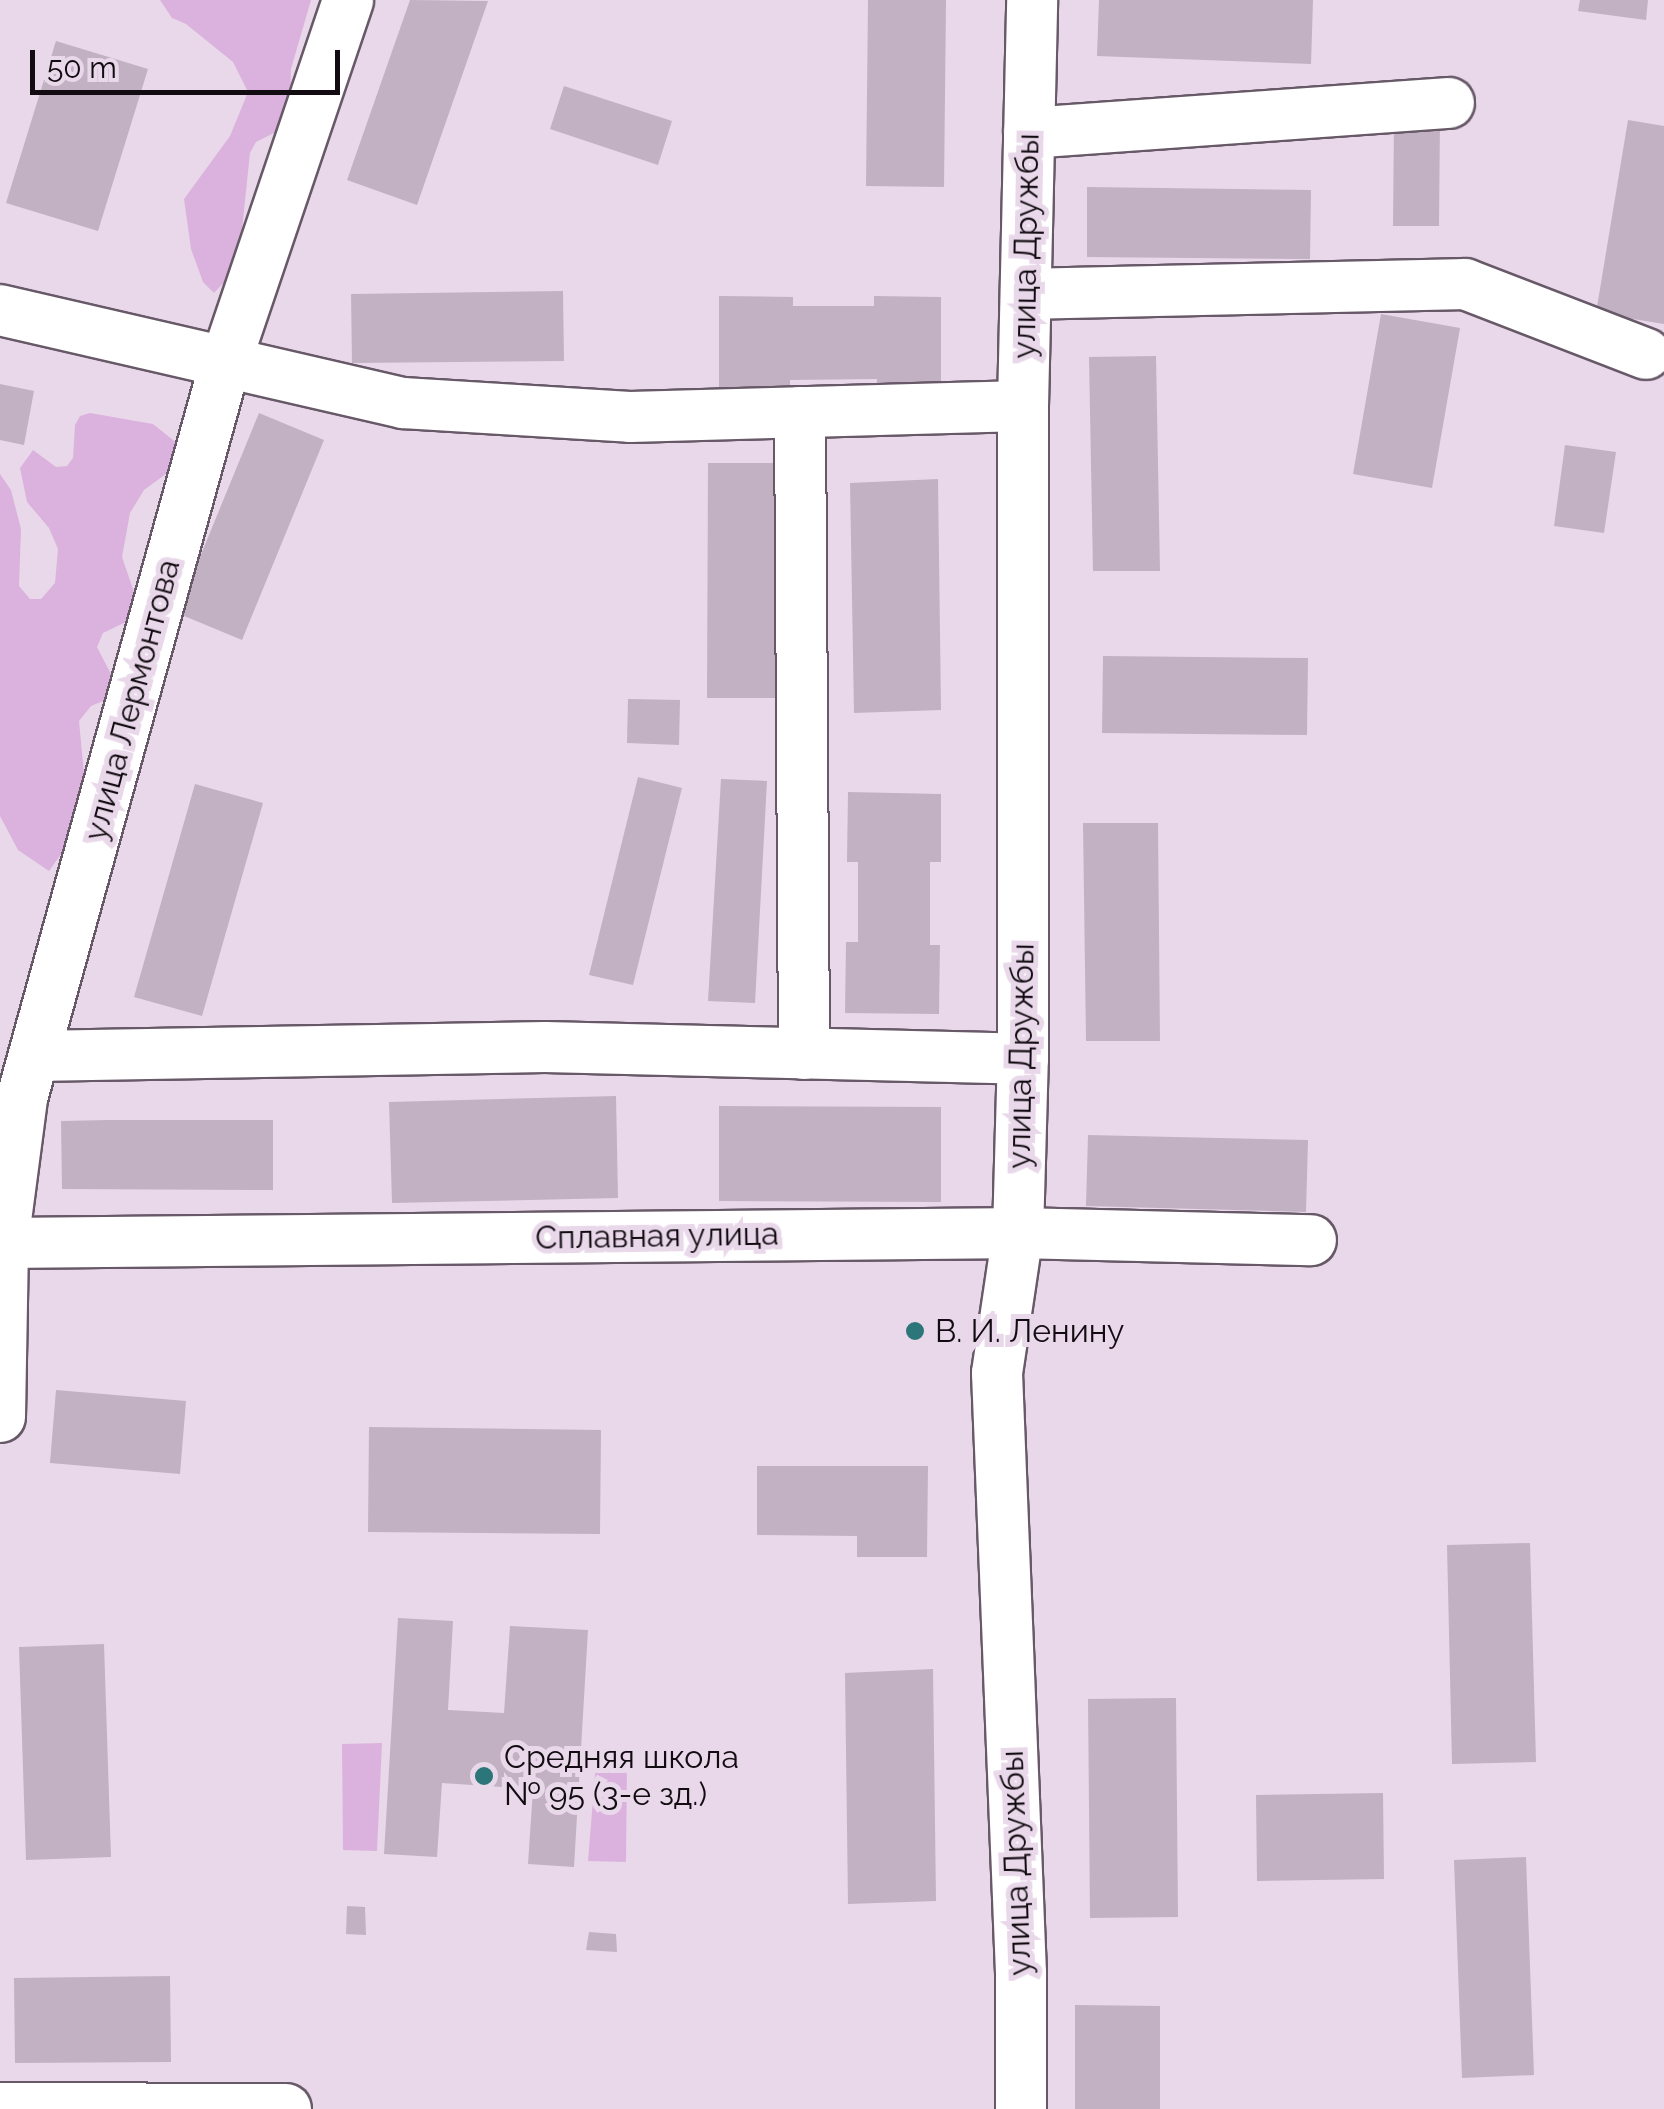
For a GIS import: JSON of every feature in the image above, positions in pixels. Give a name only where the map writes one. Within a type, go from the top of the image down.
[{"type":"street","name":"улица Лермонтова","points":[[0,1418],[2,1243],[22,1098],[225,364],[348,0]]},
{"type":"street","name":"улица Дружбы","points":[[1021,2109],[1021,1974],[997,1373],[1018,1233],[1024,1060],[1023,406],[1032,0]]},
{"type":"street","points":[[1029,133],[1448,103]]},
{"type":"street","points":[[1026,294],[1466,284],[1646,354]]},
{"type":"street","points":[[0,310],[403,404],[630,416],[1023,406]]},
{"type":"street","points":[[800,412],[804,1054]]},
{"type":"street","points":[[34,1056],[545,1047],[1024,1060]]},
{"type":"street","name":"Сплавная улица","points":[[2,1243],[1018,1233],[1311,1240]]},
{"type":"street","points":[[0,2108],[286,2109]]},
{"type":"shaded area","points":[[160,0],[311,0],[291,69],[290,108],[282,129],[256,142],[250,153],[240,249],[232,274],[214,293],[203,282],[191,249],[184,199],[230,136],[248,92],[233,62],[186,24],[172,18]]},
{"type":"shaded area","points":[[90,413],[153,424],[178,444],[170,471],[144,490],[130,513],[122,557],[134,592],[134,611],[130,620],[103,633],[97,647],[114,680],[108,699],[91,706],[79,721],[85,784],[67,846],[49,871],[18,850],[0,816],[0,474],[11,490],[21,529],[19,586],[30,599],[41,599],[55,583],[58,549],[49,528],[27,502],[20,468],[33,450],[56,467],[67,466],[73,458],[75,425],[80,416]]},
{"type":"shaded area","points":[[382,1743],[377,1851],[343,1850],[342,1744]]},
{"type":"shaded area","points":[[596,1763],[627,1765],[626,1862],[588,1861]]},
{"type":"building","points":[[410,0],[488,1],[417,205],[347,180]]},
{"type":"building","points":[[868,0],[946,0],[944,187],[866,186]]},
{"type":"building","points":[[1099,0],[1313,0],[1311,64],[1097,56]]},
{"type":"building","points":[[1580,0],[1648,0],[1646,20],[1578,11]]},
{"type":"building","points":[[56,41],[148,69],[98,231],[6,203]]},
{"type":"building","points":[[564,86],[672,121],[658,165],[550,129]]},
{"type":"building","points":[[1394,118],[1440,119],[1439,226],[1393,226]]},
{"type":"building","points":[[1628,120],[1664,126],[1664,324],[1596,313]]},
{"type":"building","points":[[1087,187],[1311,190],[1310,259],[1087,257]]},
{"type":"building","points":[[563,291],[564,361],[352,363],[351,294]]},
{"type":"building","points":[[719,296],[793,297],[793,306],[874,306],[874,296],[941,297],[941,391],[876,391],[877,379],[790,380],[790,391],[719,391]]},
{"type":"building","points":[[1381,314],[1460,328],[1432,488],[1353,474]]},
{"type":"building","points":[[1156,356],[1160,571],[1093,571],[1089,357]]},
{"type":"building","points":[[0,384],[34,391],[24,445],[0,440]]},
{"type":"building","points":[[259,413],[324,440],[242,640],[177,613]]},
{"type":"building","points":[[1565,445],[1616,452],[1604,533],[1554,526]]},
{"type":"building","points":[[708,463],[780,463],[781,698],[707,698]]},
{"type":"building","points":[[938,479],[941,710],[854,713],[850,483]]},
{"type":"building","points":[[1103,656],[1308,658],[1307,735],[1102,733]]},
{"type":"building","points":[[628,699],[680,700],[679,745],[627,743]]},
{"type":"building","points":[[638,777],[682,788],[633,985],[589,975]]},
{"type":"building","points":[[721,779],[767,781],[755,1003],[708,1001]]},
{"type":"building","points":[[195,784],[263,803],[202,1016],[134,997]]},
{"type":"building","points":[[848,792],[941,794],[941,862],[930,862],[930,945],[940,945],[939,1014],[845,1013],[846,942],[858,942],[858,862],[847,862]]},
{"type":"building","points":[[1083,823],[1158,823],[1160,1041],[1086,1041]]},
{"type":"building","points":[[616,1096],[618,1198],[392,1203],[389,1102]]},
{"type":"building","points":[[719,1106],[941,1107],[941,1202],[719,1201]]},
{"type":"building","points":[[273,1120],[273,1190],[62,1189],[61,1121]]},
{"type":"building","points":[[1088,1135],[1308,1140],[1306,1212],[1086,1206]]},
{"type":"building","points":[[56,1390],[186,1401],[180,1474],[50,1463]]},
{"type":"building","points":[[369,1427],[601,1430],[600,1534],[368,1532]]},
{"type":"building","points":[[757,1466],[928,1466],[927,1557],[857,1557],[857,1536],[757,1535]]},
{"type":"building","points":[[1530,1543],[1536,1762],[1452,1764],[1447,1545]]},
{"type":"building","points":[[398,1618],[453,1621],[448,1710],[504,1713],[510,1626],[588,1630],[574,1867],[528,1864],[533,1789],[442,1783],[437,1857],[384,1854]]},
{"type":"building","points":[[104,1644],[111,1857],[26,1860],[19,1647]]},
{"type":"building","points":[[933,1669],[936,1901],[848,1904],[845,1673]]},
{"type":"building","points":[[1176,1698],[1178,1917],[1090,1918],[1088,1699]]},
{"type":"building","points":[[1383,1793],[1384,1879],[1257,1881],[1256,1795]]},
{"type":"building","points":[[1526,1857],[1534,2075],[1462,2078],[1454,1860]]},
{"type":"building","points":[[347,1906],[365,1907],[366,1935],[346,1934]]},
{"type":"building","points":[[589,1932],[616,1934],[617,1952],[586,1950]]},
{"type":"building","points":[[170,1976],[171,2062],[15,2063],[14,1978]]},
{"type":"building","points":[[1075,2005],[1160,2006],[1160,2109],[1075,2109]]},
{"type":"place","name":"В. И. Ленину","points":[[915,1331]]},
{"type":"place","name":"Средняя школа № 95 (3-е зд.)","points":[[484,1776]]}]
